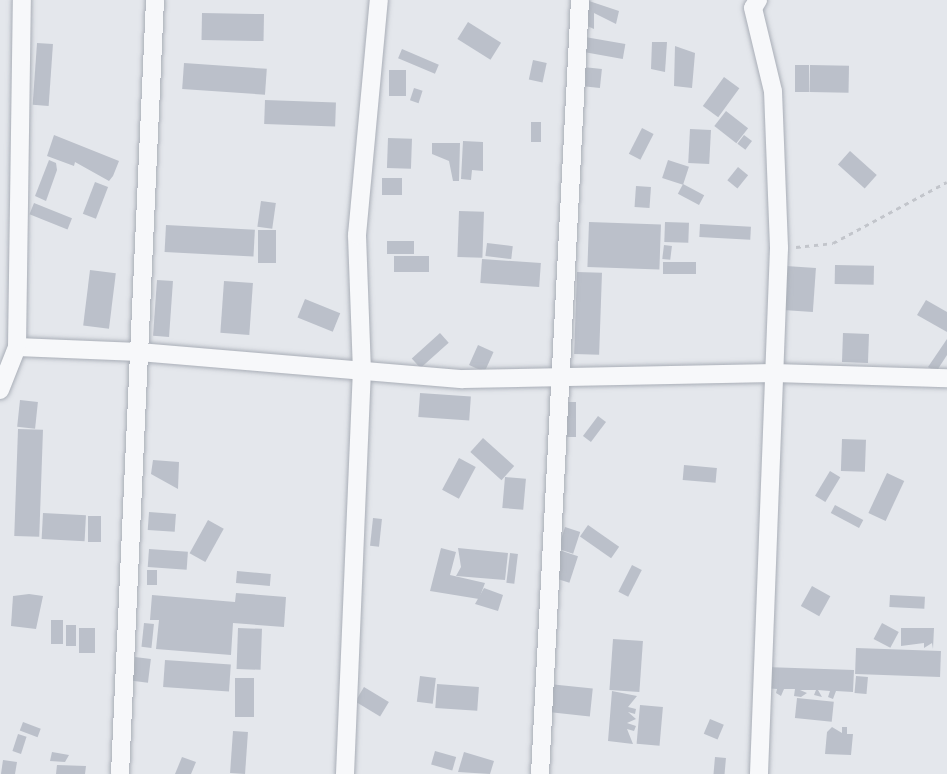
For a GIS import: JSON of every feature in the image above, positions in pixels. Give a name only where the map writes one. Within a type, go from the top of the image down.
[{"type":"street","points":[[0,390],[17,347],[22,0]]},
{"type":"street","points":[[120,774],[155,0]]},
{"type":"street","points":[[345,774],[362,372],[357,235],[379,0]]},
{"type":"street","points":[[540,774],[580,0]]},
{"type":"street","points":[[758,0],[753,8],[772,91],[779,249],[759,774]]},
{"type":"street","points":[[17,347],[139,352],[362,372],[560,380],[774,373],[947,378]]},
{"type":"path","points":[[779,249],[833,243],[947,182]]},
{"type":"building","points":[[586,0],[619,11],[616,24],[594,13],[594,29],[585,25]]},
{"type":"building","points":[[202,13],[264,14],[264,41],[202,40]]},
{"type":"building","points":[[468,22],[501,43],[490,60],[457,39]]},
{"type":"building","points":[[585,37],[625,44],[623,59],[582,52]]},
{"type":"building","points":[[652,42],[667,42],[665,72],[651,69]]},
{"type":"building","points":[[37,43],[53,44],[49,106],[33,105]]},
{"type":"building","points":[[675,46],[695,53],[692,88],[674,86]]},
{"type":"building","points":[[402,49],[439,65],[435,74],[398,58]]},
{"type":"building","points":[[533,60],[547,63],[543,82],[529,80]]},
{"type":"building","points":[[184,63],[267,69],[265,95],[182,89]]},
{"type":"building","points":[[795,65],[809,65],[809,92],[795,92]]},
{"type":"building","points":[[810,65],[849,66],[849,93],[810,92]]},
{"type":"building","points":[[583,67],[602,69],[600,88],[581,86]]},
{"type":"building","points":[[389,70],[406,70],[406,96],[389,96]]},
{"type":"building","points":[[724,77],[739,88],[718,117],[703,106]]},
{"type":"building","points":[[414,88],[423,91],[419,103],[410,100]]},
{"type":"building","points":[[265,100],[336,102],[335,126],[264,124]]},
{"type":"building","points":[[726,111],[748,128],[736,143],[714,126]]},
{"type":"building","points":[[531,122],[541,122],[541,142],[531,142]]},
{"type":"building","points":[[642,128],[654,134],[640,160],[629,154]]},
{"type":"building","points":[[690,129],[711,130],[709,164],[688,163]]},
{"type":"building","points":[[54,135],[119,161],[113,176],[109,181],[75,162],[74,166],[47,156]]},
{"type":"building","points":[[744,135],[752,141],[745,150],[737,144]]},
{"type":"building","points":[[388,138],[412,139],[411,169],[387,168]]},
{"type":"building","points":[[463,141],[483,142],[483,171],[472,170],[471,180],[461,179]]},
{"type":"building","points":[[432,143],[460,143],[459,181],[453,181],[449,161],[432,154]]},
{"type":"building","points":[[850,151],[877,175],[865,188],[838,164]]},
{"type":"building","points":[[49,160],[56,163],[57,170],[46,201],[35,196]]},
{"type":"building","points":[[668,160],[689,167],[683,185],[662,178]]},
{"type":"building","points":[[738,167],[748,175],[737,188],[727,180]]},
{"type":"building","points":[[382,178],[402,178],[402,195],[382,195]]},
{"type":"building","points":[[95,182],[108,187],[96,219],[83,214]]},
{"type":"building","points":[[683,184],[704,195],[699,205],[678,194]]},
{"type":"building","points":[[636,186],[651,187],[649,208],[635,207]]},
{"type":"building","points":[[261,201],[276,203],[272,229],[257,227]]},
{"type":"building","points":[[34,203],[72,218],[68,229],[30,214]]},
{"type":"building","points":[[459,211],[484,212],[482,258],[457,257]]},
{"type":"building","points":[[589,222],[661,225],[659,269],[587,267]]},
{"type":"building","points":[[665,222],[689,223],[688,243],[664,242]]},
{"type":"building","points":[[700,224],[751,227],[750,240],[699,237]]},
{"type":"building","points":[[166,225],[255,230],[253,257],[165,252]]},
{"type":"building","points":[[258,230],[276,230],[276,263],[258,263]]},
{"type":"building","points":[[387,241],[414,241],[414,254],[387,254]]},
{"type":"building","points":[[487,243],[513,246],[511,259],[485,256]]},
{"type":"building","points":[[664,245],[672,246],[670,260],[662,259]]},
{"type":"building","points":[[394,256],[429,256],[429,272],[394,272]]},
{"type":"building","points":[[482,259],[541,263],[539,287],[480,283]]},
{"type":"building","points":[[663,262],[696,262],[696,274],[663,274]]},
{"type":"building","points":[[835,265],[874,266],[874,285],[835,284]]},
{"type":"building","points":[[786,266],[816,268],[813,312],[783,310]]},
{"type":"building","points":[[90,270],[116,273],[109,329],[83,326]]},
{"type":"building","points":[[577,272],[602,273],[599,355],[574,354]]},
{"type":"building","points":[[157,280],[173,281],[169,337],[153,336]]},
{"type":"building","points":[[224,281],[253,283],[249,335],[220,333]]},
{"type":"building","points":[[305,299],[340,313],[333,332],[298,318]]},
{"type":"building","points":[[926,300],[947,312],[947,332],[917,315]]},
{"type":"building","points":[[440,333],[449,343],[420,368],[412,358]]},
{"type":"building","points":[[843,333],[869,334],[868,363],[842,362]]},
{"type":"building","points":[[947,339],[947,355],[936,372],[928,367]]},
{"type":"building","points":[[478,345],[494,352],[485,372],[469,365]]},
{"type":"building","points":[[420,393],[471,397],[469,420],[418,417]]},
{"type":"building","points":[[20,400],[38,402],[35,429],[17,427]]},
{"type":"building","points":[[567,402],[576,402],[576,437],[567,437]]},
{"type":"building","points":[[598,416],[606,422],[591,442],[583,436]]},
{"type":"building","points":[[18,429],[43,430],[39,537],[14,536]]},
{"type":"building","points":[[483,438],[514,466],[501,480],[470,452]]},
{"type":"building","points":[[842,439],[866,440],[865,472],[841,471]]},
{"type":"building","points":[[459,458],[476,467],[459,499],[442,490]]},
{"type":"building","points":[[153,460],[179,462],[178,489],[151,474]]},
{"type":"building","points":[[684,465],[717,468],[716,483],[683,480]]},
{"type":"building","points":[[830,471],[840,477],[825,502],[815,496]]},
{"type":"building","points":[[887,473],[904,481],[886,521],[868,513]]},
{"type":"building","points":[[505,477],[526,479],[523,510],[502,508]]},
{"type":"building","points":[[835,505],[863,520],[859,528],[831,513]]},
{"type":"building","points":[[149,512],[176,514],[175,532],[148,530]]},
{"type":"building","points":[[43,513],[86,515],[85,541],[42,539]]},
{"type":"building","points":[[88,516],[101,516],[101,542],[88,542]]},
{"type":"building","points":[[373,518],[382,519],[379,547],[370,546]]},
{"type":"building","points":[[208,520],[224,529],[205,562],[190,553]]},
{"type":"building","points":[[588,525],[619,547],[611,558],[580,536]]},
{"type":"building","points":[[565,527],[580,532],[573,554],[558,549]]},
{"type":"building","points":[[441,548],[456,552],[450,575],[485,583],[479,599],[430,591]]},
{"type":"building","points":[[458,548],[508,553],[505,580],[456,576],[461,567]]},
{"type":"building","points":[[149,549],[188,552],[187,570],[148,567]]},
{"type":"building","points":[[559,550],[578,556],[569,583],[550,577]]},
{"type":"building","points":[[510,553],[518,554],[514,584],[506,583]]},
{"type":"building","points":[[632,565],[642,570],[628,597],[618,592]]},
{"type":"building","points":[[147,570],[157,570],[157,585],[147,585]]},
{"type":"building","points":[[237,571],[271,574],[270,586],[236,583]]},
{"type":"building","points":[[812,586],[830,596],[819,616],[801,606]]},
{"type":"building","points":[[484,588],[503,595],[498,611],[475,604]]},
{"type":"building","points":[[236,593],[286,597],[284,627],[233,623],[231,655],[156,649],[159,620],[150,620],[152,595],[235,602]]},
{"type":"building","points":[[29,594],[43,596],[36,629],[11,626],[13,596]]},
{"type":"building","points":[[890,595],[925,597],[924,609],[889,607]]},
{"type":"building","points":[[51,620],[63,620],[63,644],[51,644]]},
{"type":"building","points":[[144,623],[154,624],[151,648],[141,647]]},
{"type":"building","points":[[882,623],[899,632],[890,648],[874,639]]},
{"type":"building","points":[[66,625],[76,625],[76,646],[66,646]]},
{"type":"building","points":[[79,628],[95,628],[95,653],[79,653]]},
{"type":"building","points":[[238,628],[262,629],[261,670],[237,669]]},
{"type":"building","points":[[901,628],[934,628],[933,649],[932,643],[924,648],[924,643],[901,646]]},
{"type":"building","points":[[613,639],[643,641],[639,692],[609,690]]},
{"type":"building","points":[[856,648],[941,651],[940,677],[855,674]]},
{"type":"building","points":[[135,657],[151,659],[148,683],[132,681]]},
{"type":"building","points":[[165,660],[231,665],[229,692],[163,687]]},
{"type":"building","points":[[765,667],[854,670],[853,692],[836,691],[833,699],[828,697],[830,691],[818,690],[822,697],[814,695],[816,690],[800,690],[807,693],[801,697],[794,696],[795,689],[784,689],[781,696],[776,693],[777,689],[764,688]]},
{"type":"building","points":[[420,676],[436,678],[433,704],[417,702]]},
{"type":"building","points":[[856,676],[868,677],[866,694],[855,693]]},
{"type":"building","points":[[235,678],[254,678],[254,717],[235,717]]},
{"type":"building","points":[[437,684],[479,687],[477,711],[435,708]]},
{"type":"building","points":[[549,684],[593,689],[590,716],[546,712]]},
{"type":"building","points":[[364,687],[389,702],[380,717],[355,702]]},
{"type":"building","points":[[612,691],[637,696],[628,707],[636,709],[635,714],[628,712],[636,719],[627,723],[636,726],[634,731],[627,729],[633,744],[608,741]]},
{"type":"building","points":[[797,698],[834,702],[832,722],[795,718]]},
{"type":"building","points":[[640,705],[663,707],[660,746],[637,744]]},
{"type":"building","points":[[710,719],[724,725],[718,740],[704,734]]},
{"type":"building","points":[[23,722],[41,729],[38,737],[20,730]]},
{"type":"building","points":[[832,727],[842,733],[842,727],[847,727],[847,734],[853,734],[851,755],[825,754],[827,732]]},
{"type":"building","points":[[233,731],[248,732],[245,774],[230,773]]},
{"type":"building","points":[[18,734],[27,737],[21,754],[12,751]]},
{"type":"building","points":[[435,751],[456,757],[452,771],[431,764]]},
{"type":"building","points":[[52,752],[69,755],[65,762],[50,761]]},
{"type":"building","points":[[464,752],[494,761],[490,774],[458,772]]},
{"type":"building","points":[[182,757],[196,762],[191,774],[175,774]]},
{"type":"building","points":[[715,757],[726,758],[725,774],[714,774]]},
{"type":"building","points":[[3,760],[17,762],[15,774],[1,774]]},
{"type":"building","points":[[57,765],[86,766],[85,774],[56,774]]}]
